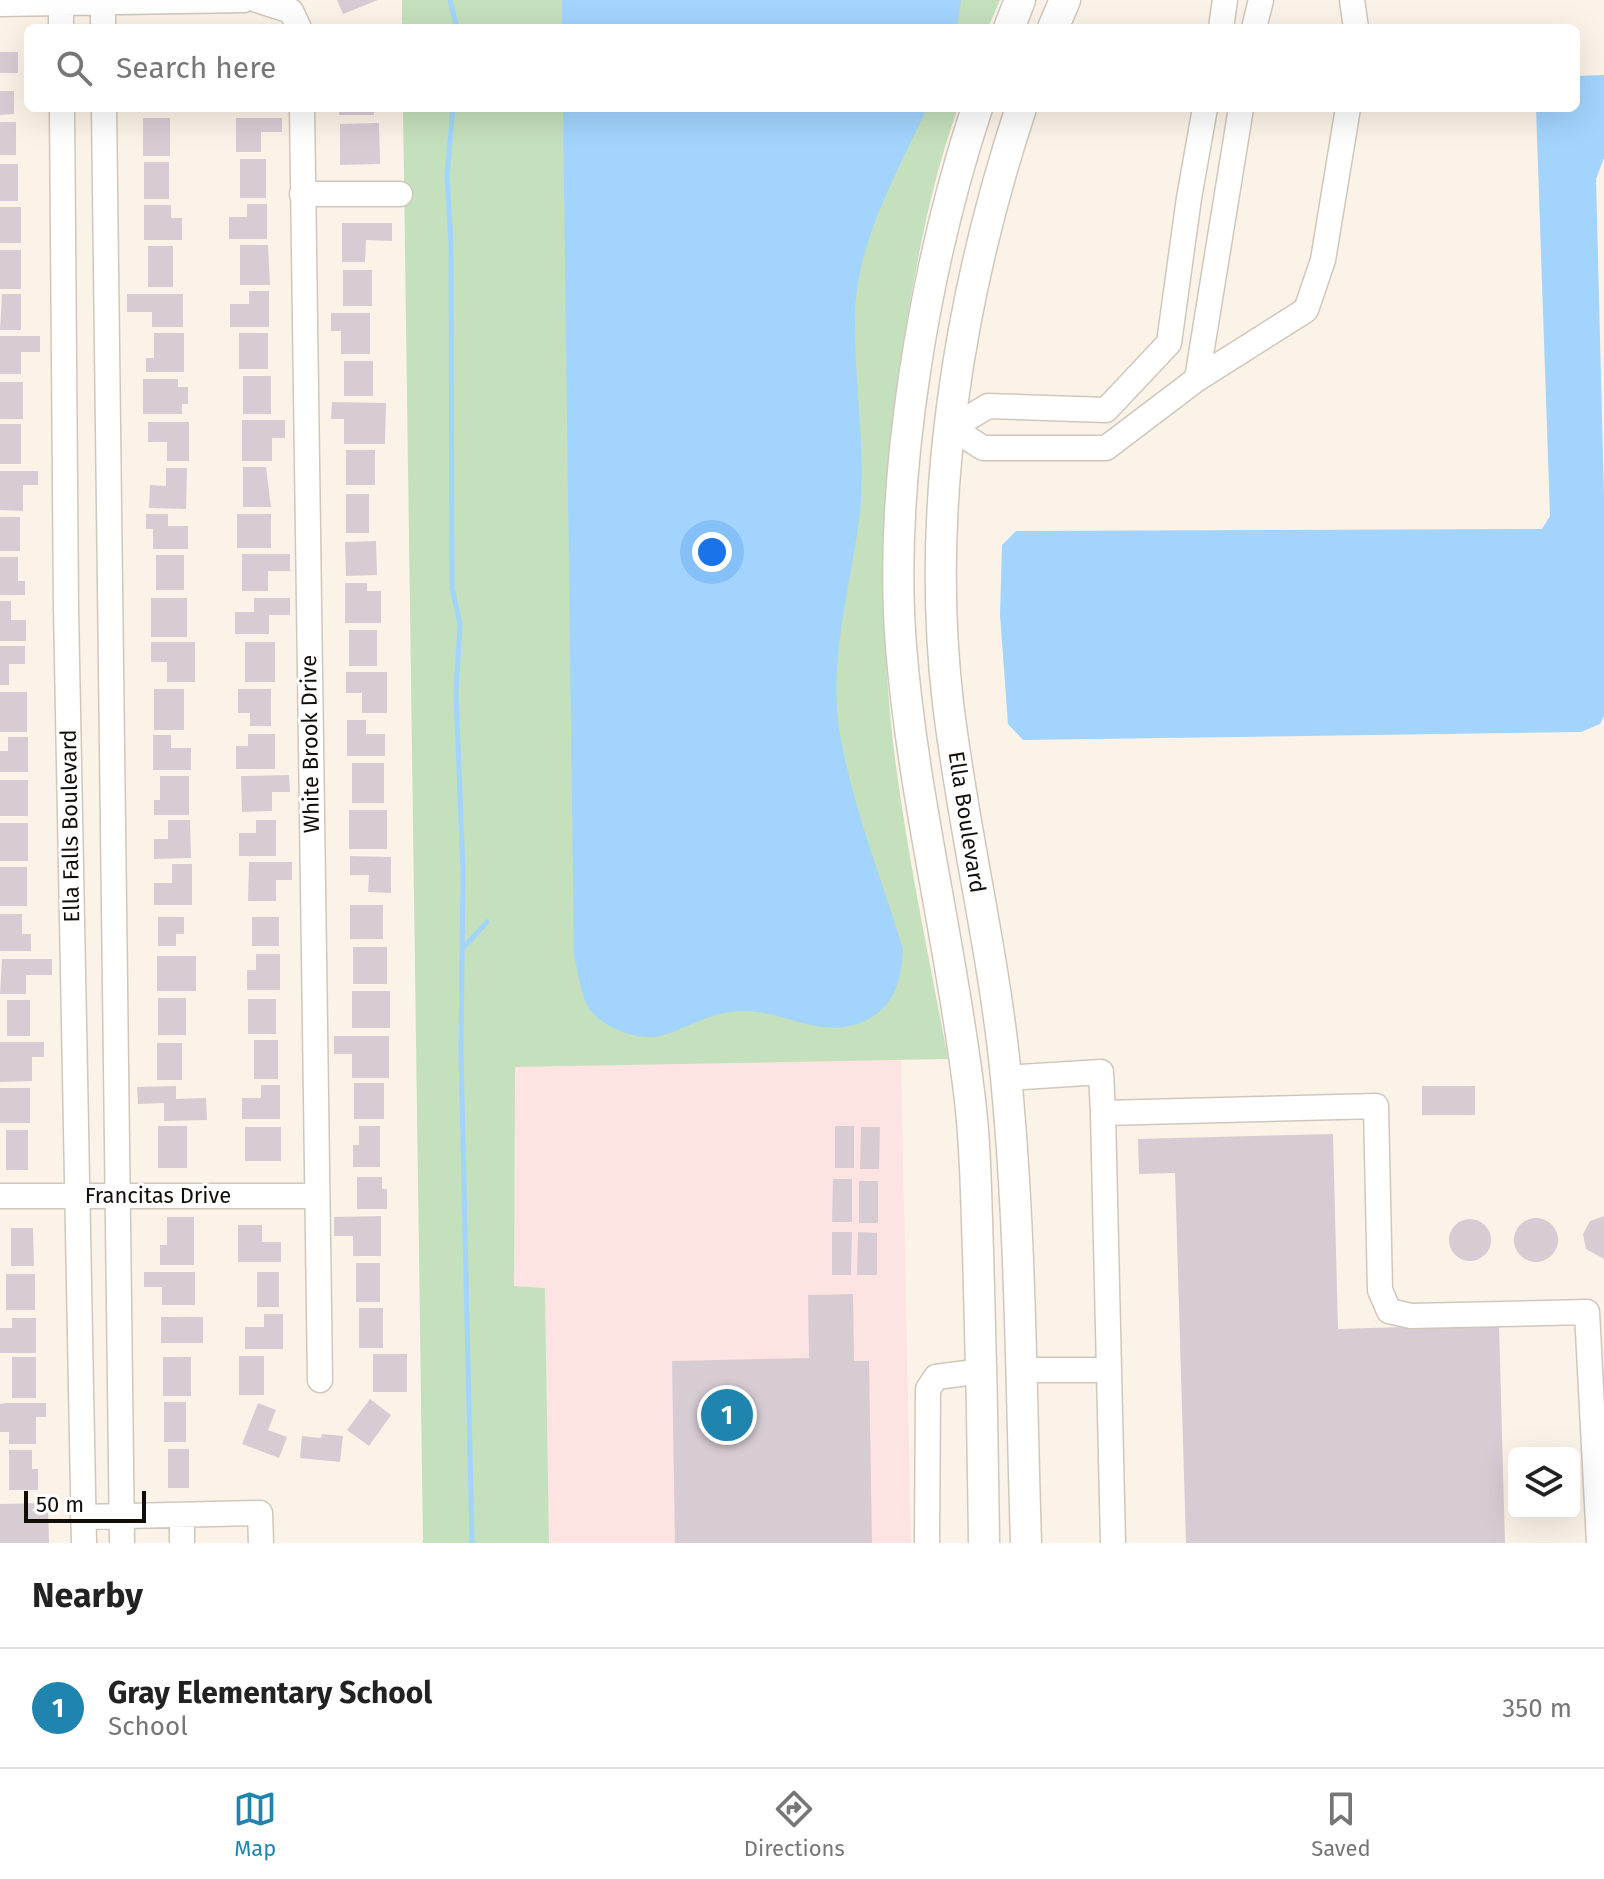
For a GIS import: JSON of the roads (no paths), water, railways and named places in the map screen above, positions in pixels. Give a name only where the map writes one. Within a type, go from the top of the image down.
[{"type":"main road","points":[[1011,24],[1020,0]]},
{"type":"main road","points":[[1055,24],[1065,0]]},
{"type":"main road","name":"Ella Boulevard","points":[[976,112],[935,264],[910,424],[900,550],[901,643],[918,788],[953,977],[968,1086],[982,1371],[984,1543]]},
{"type":"main road","name":"Ella Boulevard","points":[[1020,112],[982,246],[961,351],[942,539],[942,640],[959,782],[993,970],[1006,1078],[1016,1217],[1026,1543]]},
{"type":"main road","points":[[910,424],[952,428]]},
{"type":"main road","points":[[968,1086],[1006,1078]]},
{"type":"main road","points":[[982,1371],[1020,1370]]},
{"type":"street","points":[[0,4],[244,0]]},
{"type":"street","points":[[257,0],[295,20]]},
{"type":"street","points":[[1222,24],[1225,0]]},
{"type":"street","points":[[1255,24],[1261,0]]},
{"type":"street","points":[[1352,0],[1355,24]]},
{"type":"street","points":[[61,1],[61,24]]},
{"type":"street","points":[[103,1],[103,24]]},
{"type":"street","name":"Ella Falls Boulevard","points":[[62,112],[69,754],[84,1543]]},
{"type":"street","name":"Ella Falls Boulevard","points":[[104,112],[105,402],[122,1543]]},
{"type":"street","name":"White Brook Drive","points":[[302,112],[320,1380]]},
{"type":"street","points":[[1204,112],[1169,343],[1106,410],[988,406],[952,428],[983,448],[1106,448],[1197,379],[1306,310],[1323,260],[1347,112]]},
{"type":"street","points":[[1197,379],[1240,112]]},
{"type":"street","points":[[302,194],[400,194]]},
{"type":"street","points":[[64,402],[105,402]]},
{"type":"street","points":[[69,754],[111,753]]},
{"type":"street","points":[[1006,1078],[1101,1072],[1113,1543]]},
{"type":"street","points":[[1103,1113],[1376,1106],[1380,1290],[1389,1311],[1411,1316],[1587,1312],[1599,1543]]},
{"type":"street","name":"Francitas Drive","points":[[0,1196],[316,1196]]},
{"type":"street","points":[[1020,1370],[1109,1370]]},
{"type":"street","points":[[927,1543],[928,1389],[936,1377],[982,1371]]},
{"type":"street","points":[[83,1517],[260,1513],[261,1543]]},
{"type":"street","points":[[182,1515],[182,1543]]},
{"type":"water","points":[[562,0],[961,0],[958,24],[562,24]]},
{"type":"water","points":[[1604,75],[1604,158],[1596,179],[1604,496],[1604,716],[1600,724],[1581,732],[1023,740],[1008,724],[1000,615],[1002,545],[1016,531],[1542,529],[1550,516],[1536,112],[1580,112],[1580,76]]},
{"type":"water","points":[[563,112],[925,112],[870,236],[857,290],[855,342],[861,439],[860,512],[842,623],[837,679],[837,707],[845,761],[903,949],[896,988],[880,1011],[854,1025],[836,1028],[819,1026],[748,1011],[712,1016],[660,1036],[640,1036],[608,1025],[591,1011],[584,998],[574,956]]},
{"type":"waterway","points":[[450,0],[456,24]]},
{"type":"waterway","points":[[453,112],[447,175],[451,243],[452,587],[460,624],[456,693],[463,871],[461,1052],[472,1543]]},
{"type":"waterway","points":[[463,948],[487,922]]},
{"type":"place","name":"Gray Elementary School","points":[[727,1415]]}]
